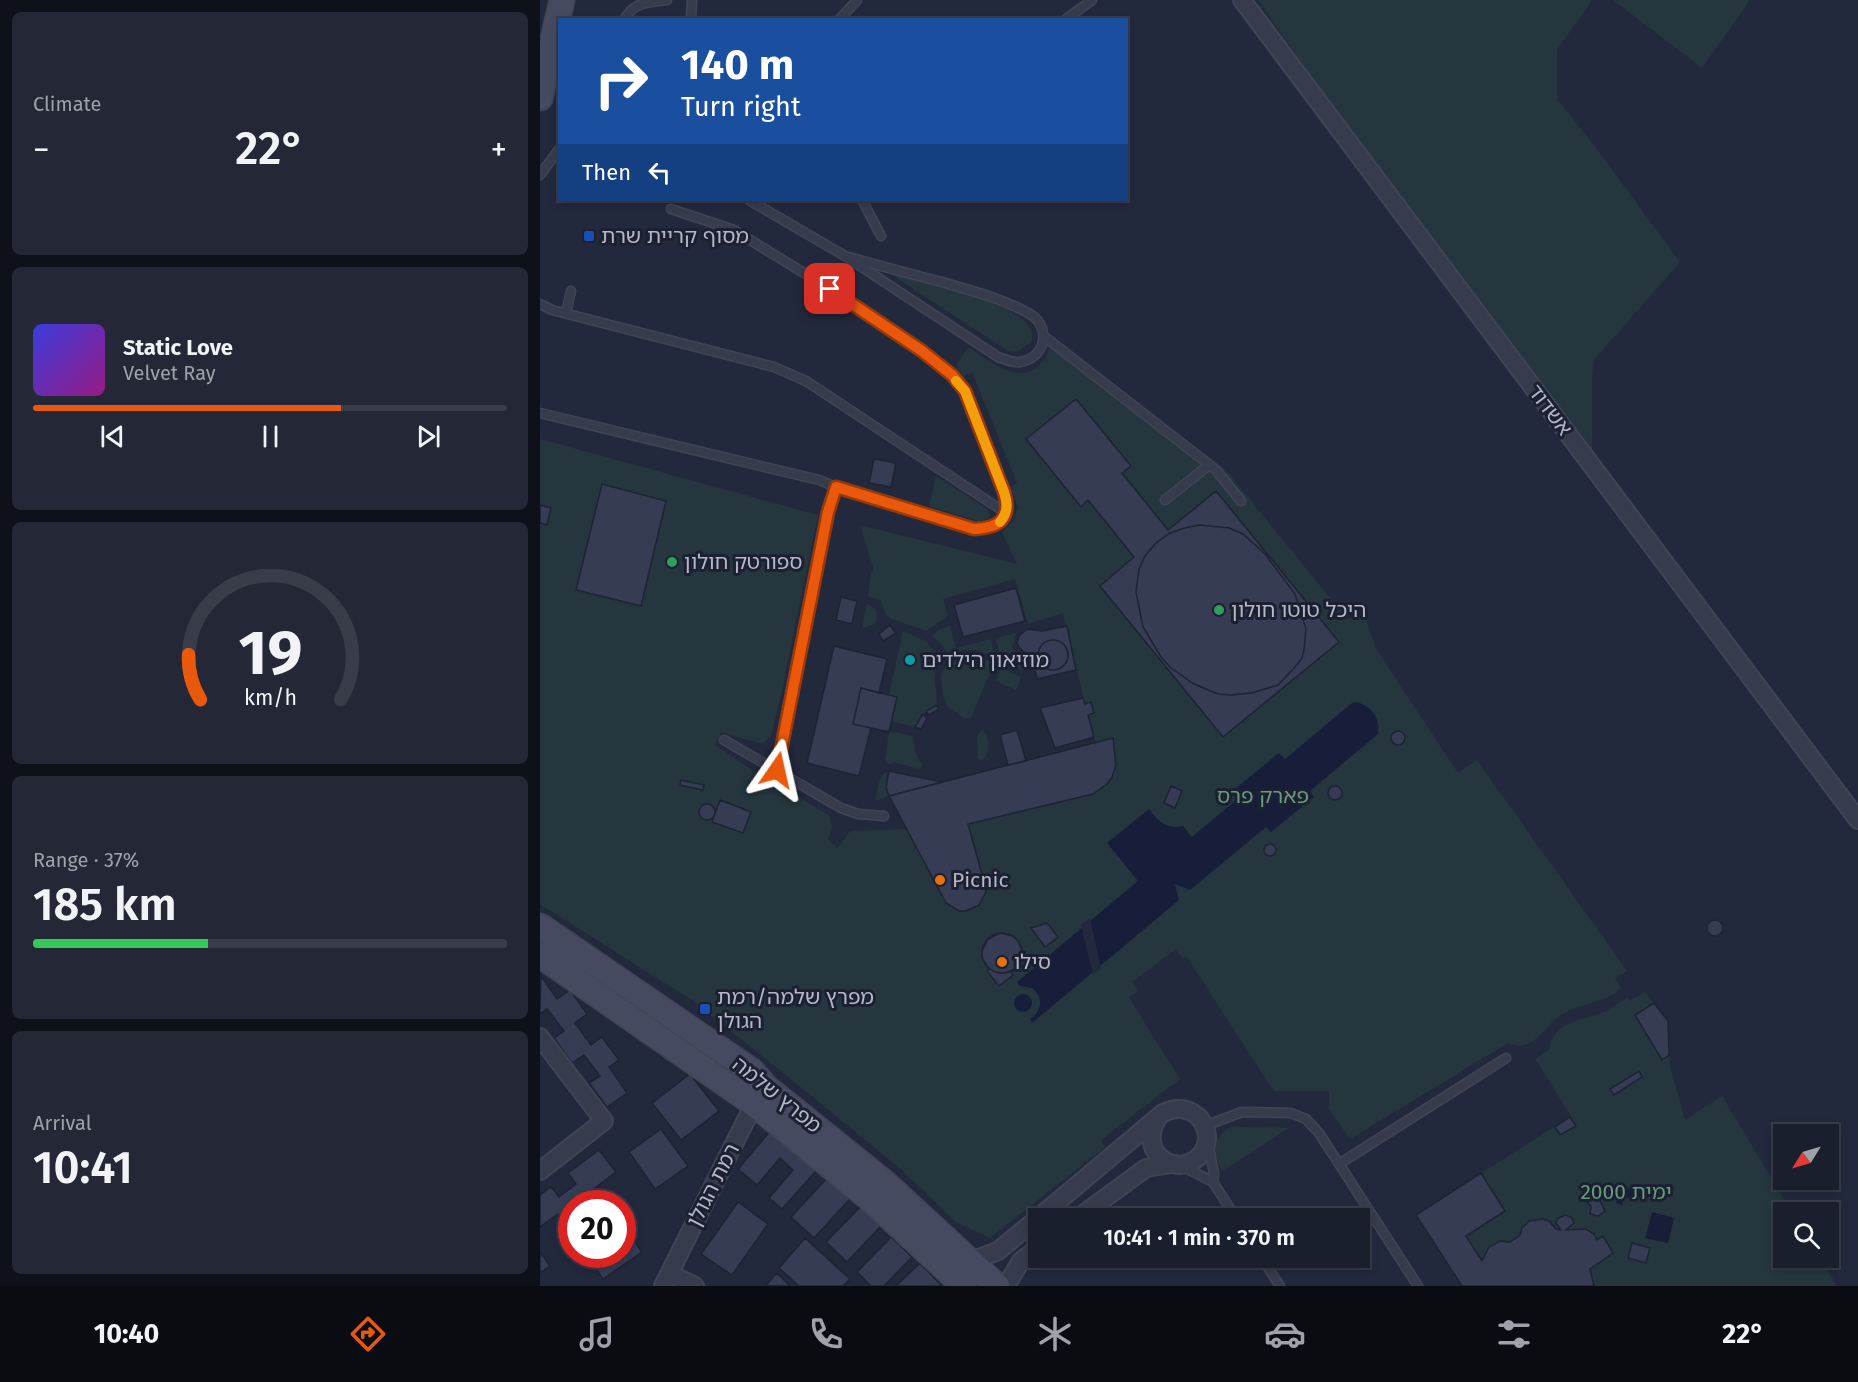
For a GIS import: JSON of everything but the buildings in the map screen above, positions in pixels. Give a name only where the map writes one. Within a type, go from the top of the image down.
[{"type":"street","points":[[560,15],[576,0]]},
{"type":"street","name":"אשדוד","points":[[1242,0],[1858,820]]},
{"type":"street","points":[[540,98],[558,23]]},
{"type":"street","name":"מפרץ שלמה","points":[[540,926],[752,1071],[760,1096],[964,1286]]},
{"type":"street","points":[[540,940],[580,965],[643,1026]]},
{"type":"street","name":"מפרץ שלמה","points":[[540,955],[643,1026],[760,1096],[884,1182],[997,1286]]},
{"type":"street","points":[[540,1037],[604,1121],[540,1171]]},
{"type":"street","name":"רמת הגולן","points":[[667,1280],[760,1096]]},
{"type":"street","points":[[1050,1208],[1170,1110],[1184,1109],[1197,1115],[1206,1132],[1202,1154],[1187,1164],[1146,1168],[1092,1208]]},
{"type":"street","points":[[1158,1118],[1151,1132],[1153,1148],[1157,1155],[1175,1164]]},
{"type":"street","points":[[971,1261],[998,1251],[1028,1226]]},
{"type":"street","points":[[1006,1286],[1021,1261],[1028,1256]]},
{"type":"street","points":[[667,1280],[695,1286]]},
{"type":"lane","points":[[625,18],[632,4],[667,0]]},
{"type":"lane","points":[[690,18],[692,0]]},
{"type":"lane","points":[[841,18],[858,0]]},
{"type":"lane","points":[[1068,18],[1092,0]]},
{"type":"lane","points":[[540,175],[558,151]]},
{"type":"lane","points":[[751,201],[844,256],[998,357],[1019,362],[1033,357],[1044,344],[1045,337],[1042,327],[1032,314],[1001,299],[844,256]]},
{"type":"lane","points":[[863,201],[881,236]]},
{"type":"lane","points":[[540,413],[819,480],[974,529],[993,527],[1001,522],[1006,513],[1007,502],[1004,492],[965,391],[949,372],[830,289],[734,230],[671,209]]},
{"type":"lane","points":[[566,313],[571,291]]},
{"type":"lane","points":[[540,304],[552,310],[774,367],[806,381],[1006,513]]},
{"type":"lane","points":[[540,311],[552,310]]},
{"type":"lane","points":[[1045,337],[1216,470],[1241,501]]},
{"type":"lane","points":[[1165,500],[1209,465]]},
{"type":"lane","points":[[777,770],[828,512],[836,487]]},
{"type":"lane","points":[[724,740],[841,808],[858,813],[884,816]]},
{"type":"lane","points":[[1339,1164],[1506,1058]]},
{"type":"lane","points":[[1213,1182],[1214,1173],[1206,1132],[1242,1112],[1291,1113],[1306,1119],[1319,1133],[1418,1286]]},
{"type":"lane","points":[[1175,1164],[1193,1170],[1213,1182],[1230,1208]]},
{"type":"lane","points":[[1269,1268],[1280,1286]]},
{"type":"green space","points":[[1258,0],[1592,0],[1557,50],[1557,99],[1680,262],[1594,360],[1592,453],[1338,115]]},
{"type":"green space","points":[[1613,0],[1750,0],[1702,68]]},
{"type":"green space","points":[[889,273],[948,287],[997,304],[1017,315],[1029,327],[1032,341],[1018,352],[1008,351]]},
{"type":"green space","name":"פארק פרס","points":[[1052,336],[1226,470],[1347,619],[1365,617],[1376,649],[1458,773],[1477,760],[1627,971],[1615,978],[1621,988],[1614,994],[1566,1012],[1530,1043],[1516,1046],[1508,1043],[1350,1139],[1329,1109],[1329,1091],[1274,1091],[1186,956],[1182,958],[1176,949],[1132,982],[1138,991],[1129,998],[1180,1079],[1101,1140],[1105,1147],[990,1238],[956,1222],[902,1170],[693,1001],[540,904],[540,439],[818,515],[771,736],[762,744],[721,732],[715,745],[758,774],[829,815],[832,827],[828,840],[838,848],[850,831],[907,829],[889,796],[1095,742],[1088,715],[1094,713],[1091,703],[1085,704],[1063,613],[1028,624],[1015,579],[943,599],[948,616],[926,631],[892,619],[886,614],[880,600],[868,596],[871,573],[874,570],[860,525],[1017,564],[1002,532],[1013,521],[1018,507],[1010,487],[1017,483],[972,372],[963,376],[956,365],[968,347],[1006,370],[1017,373],[1027,372],[1037,368],[1045,358]]},
{"type":"green space","points":[[936,476],[987,509],[990,516],[979,521],[929,506]]},
{"type":"green space","points":[[867,603],[876,610],[877,619],[873,625],[862,628]]},
{"type":"green space","points":[[950,626],[956,648],[991,639],[994,657],[972,650],[961,651],[949,656],[932,636]]},
{"type":"green space","points":[[903,631],[925,641],[943,660],[935,676],[937,705],[923,714],[915,727],[891,721],[897,697],[889,695]]},
{"type":"green space","points":[[1016,633],[1012,648],[1016,656],[1025,664],[1024,671],[1001,661],[996,638]]},
{"type":"green space","points":[[967,654],[976,655],[994,664],[971,717],[965,719],[948,707],[943,695],[941,676],[946,665]]},
{"type":"green space","points":[[1001,668],[1021,677],[1016,690],[996,681]]},
{"type":"green space","points":[[982,730],[987,734],[988,745],[986,756],[981,761],[978,758],[977,736]]},
{"type":"green space","points":[[889,731],[913,736],[915,752],[923,766],[919,769],[893,762],[892,764],[885,763]]},
{"type":"green space","points":[[889,771],[886,787],[889,796],[875,801],[881,779]]},
{"type":"green space","name":"ימית 2000","points":[[1645,992],[1668,1021],[1670,1066],[1685,1120],[1722,1096],[1773,1181],[1773,1190],[1779,1190],[1786,1202],[1773,1202],[1773,1268],[1826,1268],[1837,1286],[1462,1286],[1416,1215],[1571,1116],[1535,1059],[1549,1050],[1555,1034],[1567,1024],[1599,1014],[1627,997],[1630,1001]]},
{"type":"green space","points":[[1232,1127],[1289,1128],[1222,1171],[1216,1158],[1215,1146],[1220,1135]]},
{"type":"water","points":[[1357,702],[1374,714],[1378,723],[1378,734],[1310,791],[1314,797],[1271,832],[1266,827],[1190,890],[1175,884],[1179,900],[1032,1023],[1030,1019],[1037,1012],[1040,1000],[1032,988],[1020,986],[1017,982],[1138,881],[1107,843],[1149,809],[1163,824],[1172,827],[1183,826],[1192,837],[1241,796],[1235,789],[1279,753],[1285,759],[1352,703]]},
{"type":"water","points":[[1023,994],[1029,997],[1032,1003],[1029,1009],[1023,1012],[1017,1009],[1014,1003],[1017,997]]},
{"type":"water","points":[[1617,1184],[1638,1192],[1635,1201],[1625,1197],[1622,1205],[1616,1203],[1619,1195],[1614,1193]]},
{"type":"water","points":[[1652,1212],[1674,1218],[1668,1243],[1645,1238]]},
{"type":"pier","points":[[1090,918],[1101,969],[1093,975],[1081,925]]},
{"type":"slow traffic","points":[[956,381],[965,391],[1004,492],[1007,502],[1006,513],[1000,522]]},
{"type":"place","name":"מסוף קריית שרת","points":[[589,236]]},
{"type":"place","name":"ספורטק חולון","points":[[672,562]]},
{"type":"place","name":"היכל טוטו חולון","points":[[1219,610]]},
{"type":"place","name":"מוזיאון הילדים","points":[[910,660]]},
{"type":"place","name":"Picnic","points":[[940,880]]},
{"type":"place","name":"סילו","points":[[1002,962]]},
{"type":"place","name":"מפרץ שלמה/רמת הגולן","points":[[705,1009]]},
{"type":"route","points":[[777,770],[828,512],[836,487],[974,529],[993,527],[1001,522],[1006,513],[1007,502],[1004,492],[965,391],[949,372],[922,351],[830,289]]}]
